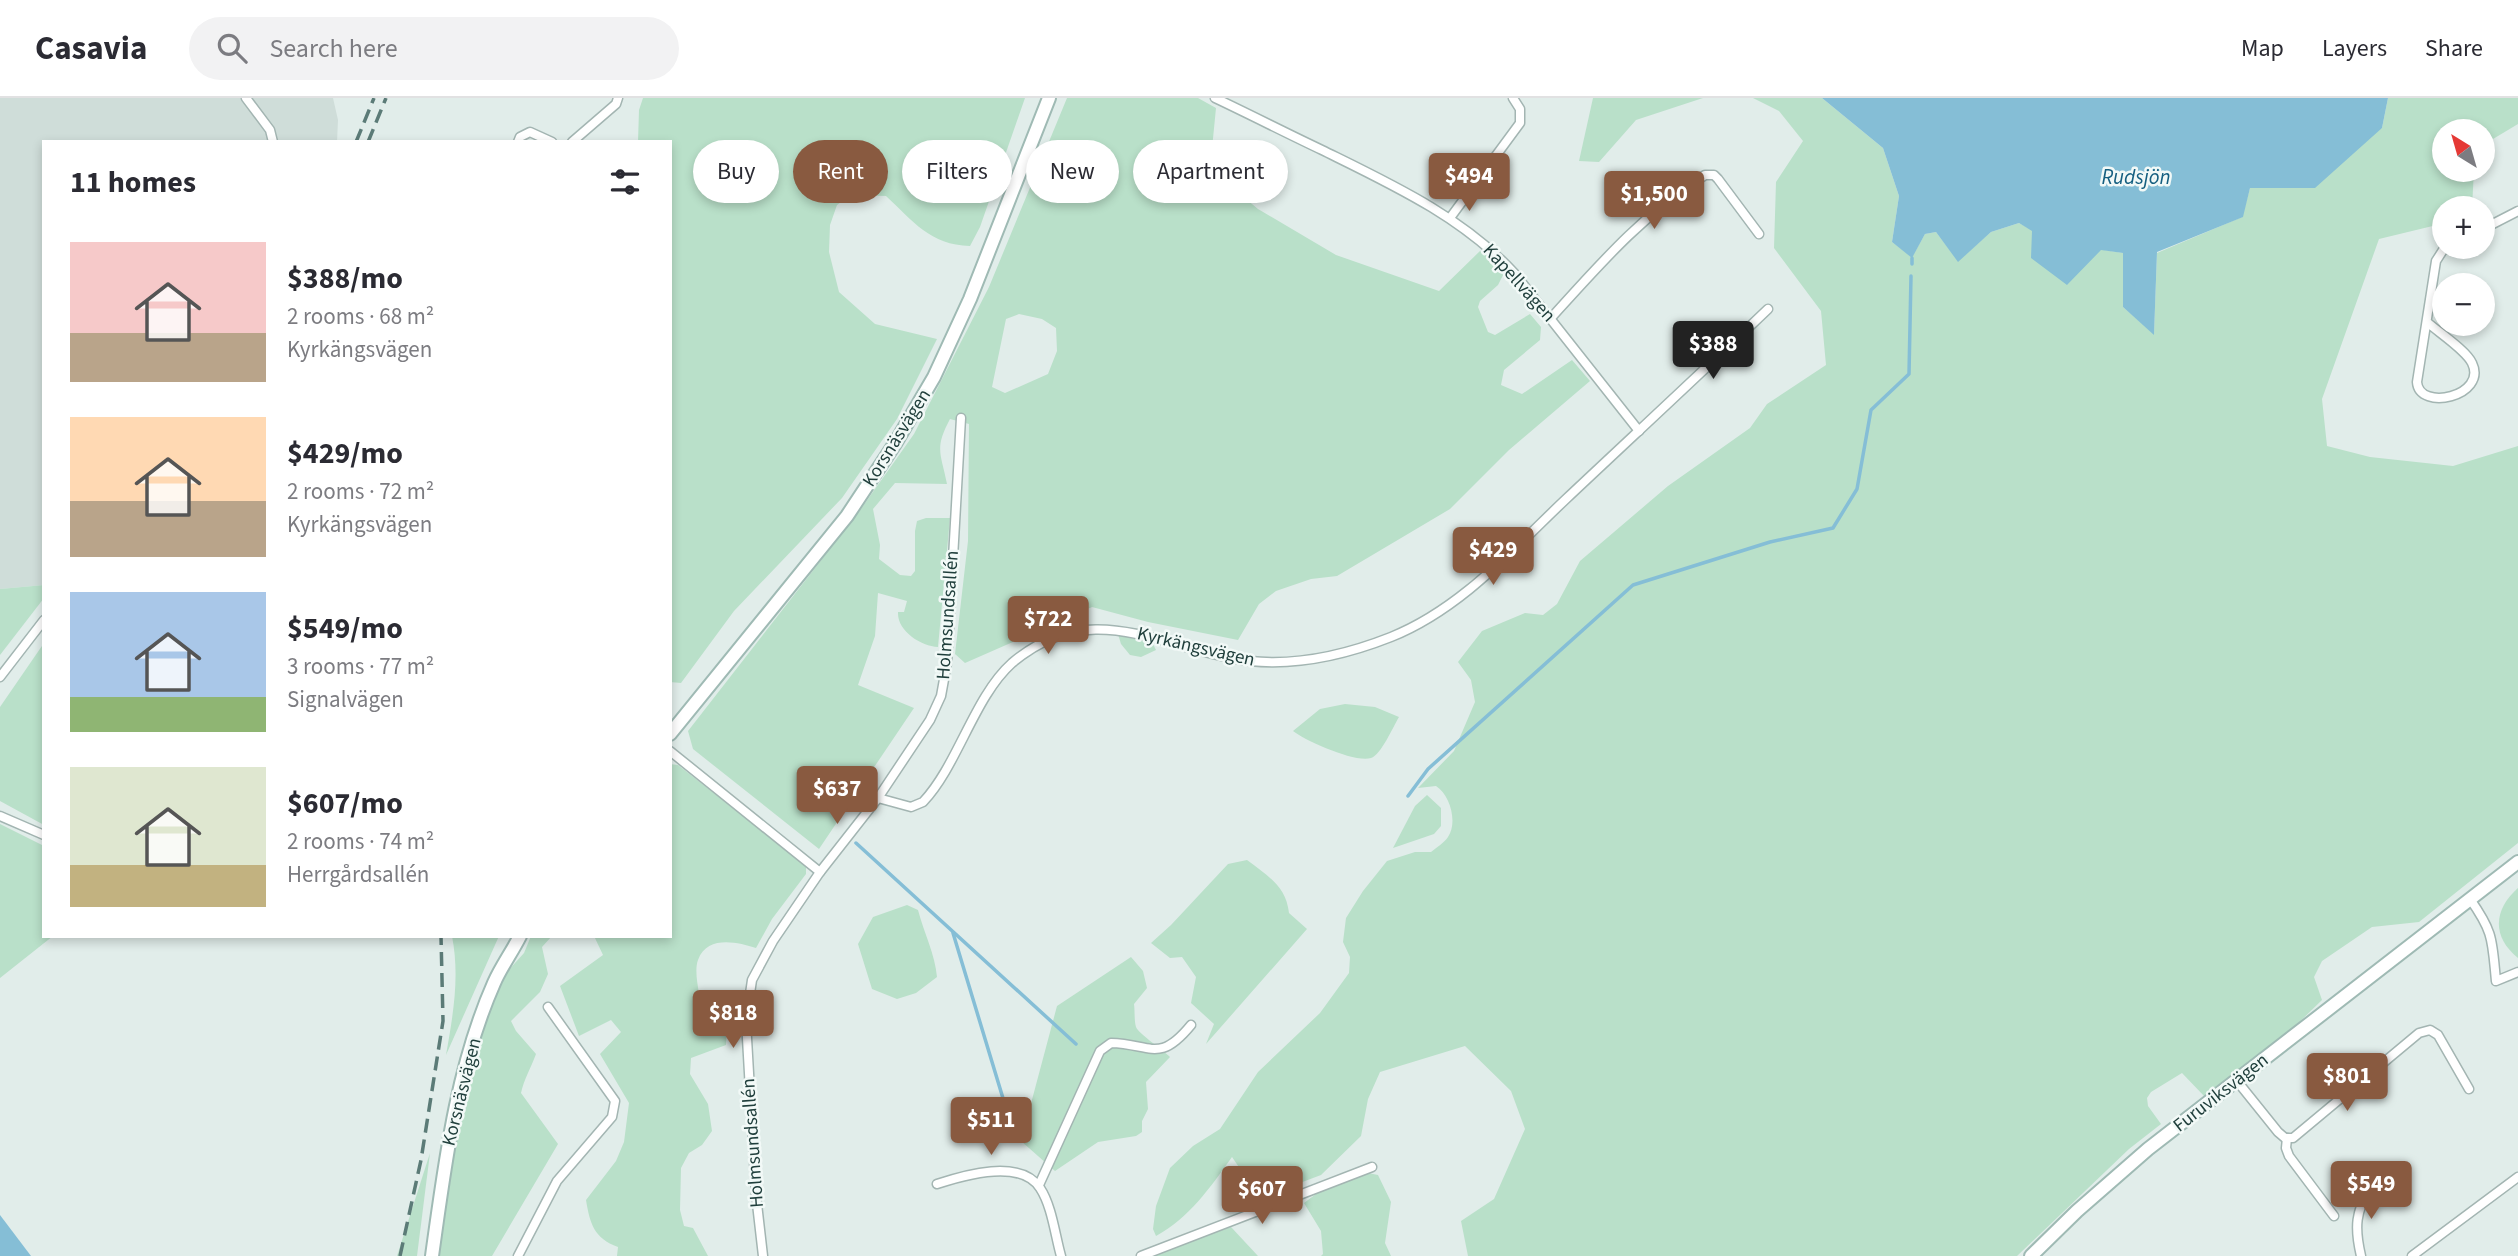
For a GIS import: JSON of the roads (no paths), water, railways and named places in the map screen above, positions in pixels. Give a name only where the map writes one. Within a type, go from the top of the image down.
[{"type":"street","points":[[246,98],[270,130],[272,140]]},
{"type":"street","points":[[574,140],[616,104],[618,98]]},
{"type":"street","name":"Korsnäsvägen","points":[[672,732],[847,516],[897,442],[934,377],[970,299],[1049,98]]},
{"type":"street","points":[[1450,218],[1520,123],[1520,109],[1513,98]]},
{"type":"street","name":"Kapellvägen","points":[[1219,99],[1357,167],[1450,218],[1501,258],[1639,431]]},
{"type":"street","points":[[519,140],[530,132],[548,140]]},
{"type":"street","points":[[1551,318],[1626,237],[1653,212],[1704,175],[1709,173],[1718,179],[1759,234]]},
{"type":"street","points":[[2495,223],[2518,211]]},
{"type":"street","points":[[2427,322],[2472,363],[2474,377],[2464,392],[2429,397],[2418,391],[2417,382],[2437,259]]},
{"type":"street","name":"Kyrkängsvägen","points":[[878,798],[911,807],[923,802],[1000,675],[1023,654],[1065,633],[1092,628],[1112,629],[1250,661],[1282,662],[1354,650],[1414,626],[1472,587],[1768,309]]},
{"type":"street","name":"Holmsundsallén","points":[[762,1256],[746,1021],[748,995],[756,970],[768,949],[820,872],[878,798],[937,708],[944,681],[961,418]]},
{"type":"street","points":[[0,677],[42,622]]},
{"type":"street","points":[[672,753],[820,872]]},
{"type":"street","points":[[0,816],[42,834]]},
{"type":"street","name":"Furuviksvägen","points":[[2031,1256],[2045,1251],[2139,1157],[2518,862]]},
{"type":"street","points":[[2470,899],[2484,918],[2491,934],[2496,981],[2518,972]]},
{"type":"street","name":"Korsnäsvägen","points":[[432,1256],[446,1155],[468,1056],[494,983],[519,938]]},
{"type":"street","points":[[518,1256],[557,1181],[612,1116],[615,1101],[548,1007]]},
{"type":"street","points":[[1039,1185],[1100,1051],[1111,1043],[1148,1051],[1161,1049],[1172,1044],[1191,1025]]},
{"type":"street","points":[[2287,1138],[2300,1134],[2424,1031],[2432,1030],[2438,1035],[2469,1089]]},
{"type":"street","points":[[2237,1081],[2278,1132],[2287,1138]]},
{"type":"street","points":[[2287,1138],[2289,1156],[2334,1216]]},
{"type":"street","points":[[1141,1256],[1372,1167]]},
{"type":"street","points":[[937,1184],[995,1171],[1014,1171],[1027,1176],[1039,1185],[1046,1201],[1060,1256]]},
{"type":"street","points":[[2412,1256],[2518,1177]]},
{"type":"street","points":[[2361,1256],[2356,1221],[2360,1204],[2370,1185]]},
{"type":"water","name":"Rudsjön","points":[[1822,98],[2388,98],[2382,128],[2315,188],[2250,188],[2243,217],[2157,252],[2154,335],[2123,307],[2123,253],[2101,250],[2067,285],[2031,258],[2032,231],[2019,223],[1991,232],[1958,262],[1936,232],[1925,234],[1912,258],[1892,242],[1899,196],[1883,148]]},
{"type":"water","points":[[0,1215],[31,1256],[0,1256]]},
{"type":"waterway","points":[[1912,258],[1912,264]]},
{"type":"waterway","points":[[1408,796],[1428,769],[1633,585],[1770,542],[1833,528],[1857,489],[1871,410],[1909,374],[1911,276]]},
{"type":"waterway","points":[[856,843],[1076,1044]]},
{"type":"waterway","points":[[953,933],[1012,1128]]},
{"type":"railway","points":[[357,140],[374,98]]},
{"type":"railway","points":[[369,140],[386,98]]},
{"type":"railway","points":[[400,1256],[421,1160],[443,1021],[441,938]]}]
